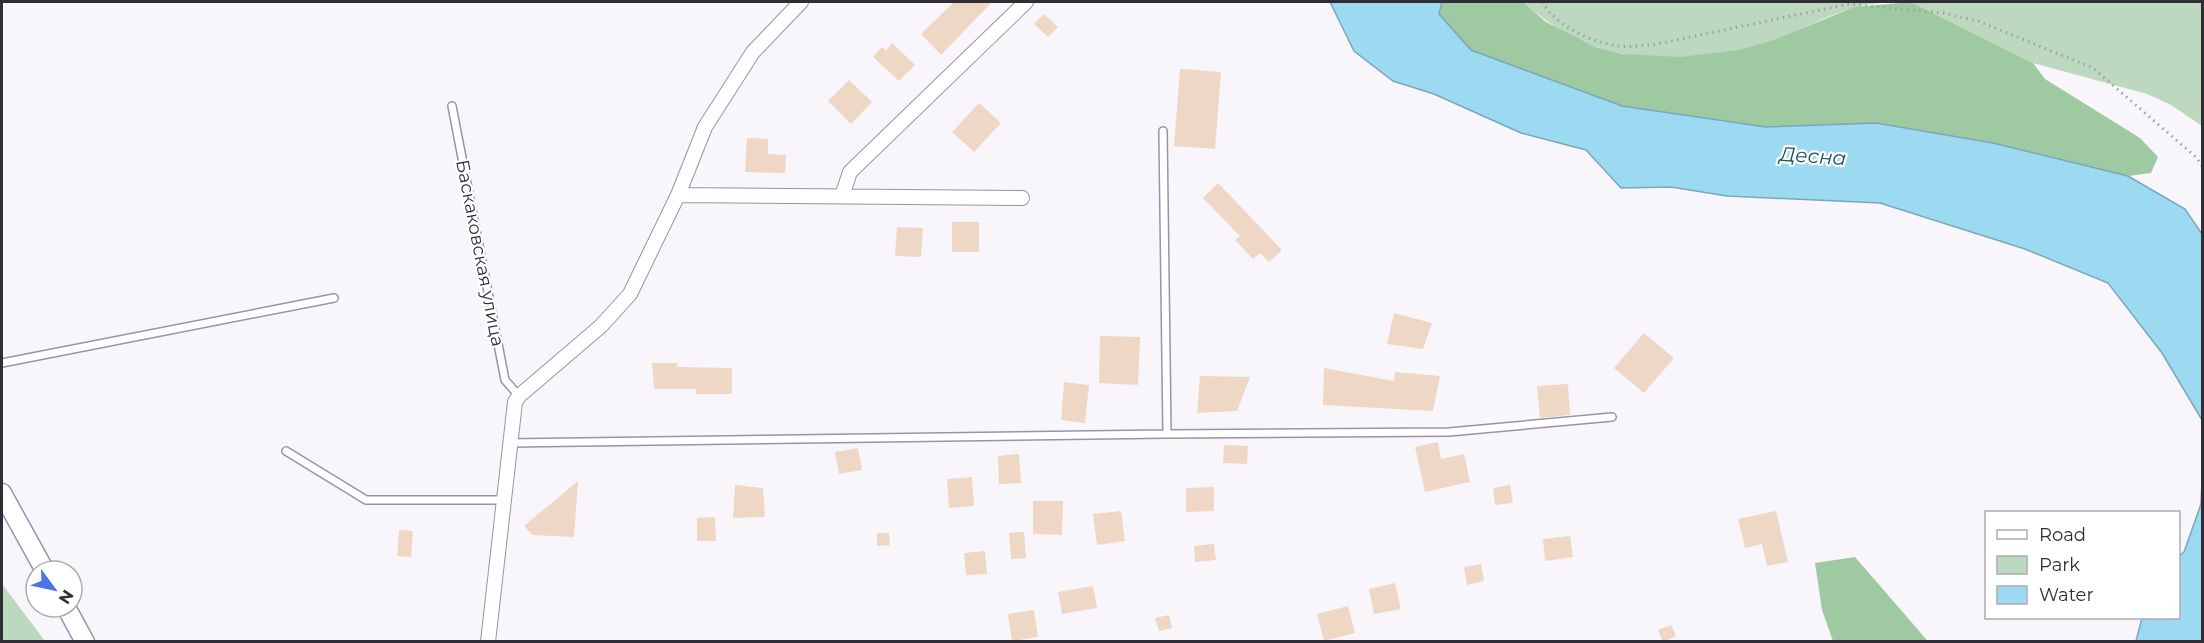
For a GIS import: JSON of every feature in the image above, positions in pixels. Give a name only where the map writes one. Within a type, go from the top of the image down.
[{"type":"street","points":[[488,642],[509,443],[517,399],[601,326],[630,294],[678,195],[705,127],[753,51],[801,2]]},
{"type":"street","points":[[842,196],[850,172],[1026,2]]},
{"type":"street","points":[[678,195],[1022,198]]},
{"type":"street","points":[[2,493],[38,559]]},
{"type":"street","points":[[73,619],[85,642]]},
{"type":"lane","name":"Баскаковская улица","points":[[452,106],[505,380],[517,399]]},
{"type":"lane","points":[[1163,131],[1167,434]]},
{"type":"lane","points":[[2,363],[334,298]]},
{"type":"lane","points":[[509,443],[1449,432],[1612,417]]},
{"type":"lane","points":[[286,451],[366,500],[504,500]]},
{"type":"path","points":[[1542,2],[1564,25],[1586,37],[1619,46],[1652,45],[1849,4],[1943,13],[1977,21],[2093,68],[2146,111],[2197,158],[2202,166]]},
{"type":"green space","points":[[1442,2],[1523,2],[1546,22],[1595,47],[1623,54],[1680,57],[1739,50],[1771,41],[1854,7],[1911,2],[2033,63],[2045,79],[2140,138],[2158,157],[2151,173],[2128,176],[1993,143],[1876,123],[1766,127],[1622,106],[1471,50],[1439,14]]},
{"type":"green space","points":[[1523,2],[1893,2],[1843,11],[1752,47],[1708,56],[1662,58],[1617,52],[1586,44],[1557,28]]},
{"type":"green space","points":[[1911,2],[2202,2],[2202,126],[2171,105],[2147,94],[2033,63]]},
{"type":"green space","points":[[1855,557],[1928,641],[1833,641],[1822,610],[1815,563]]},
{"type":"green space","points":[[2,584],[24,613],[24,619],[28,619],[45,641],[2,641]]},
{"type":"water","name":"Десна","points":[[1330,2],[1442,2],[1439,14],[1471,50],[1622,106],[1766,127],[1876,123],[1993,143],[2128,176],[2185,209],[2202,234],[2202,420],[2162,353],[2108,283],[2025,249],[1880,203],[1727,196],[1671,187],[1621,188],[1586,150],[1521,133],[1434,94],[1393,81],[1354,51]]},
{"type":"water","points":[[2202,482],[2202,641],[2136,641],[2142,619],[2180,619],[2180,555],[2184,552],[2201,504]]},
{"type":"building","points":[[954,2],[992,2],[941,55],[921,34]]},
{"type":"building","points":[[1044,14],[1058,27],[1048,37],[1034,24]]},
{"type":"building","points":[[892,43],[915,65],[899,81],[873,57],[882,47],[886,51]]},
{"type":"building","points":[[1180,69],[1221,72],[1215,149],[1174,146]]},
{"type":"building","points":[[849,80],[872,102],[851,124],[828,101]]},
{"type":"building","points":[[979,103],[1001,123],[974,152],[952,132]]},
{"type":"building","points":[[747,138],[768,139],[768,154],[786,155],[785,173],[745,172]]},
{"type":"building","points":[[1218,183],[1282,250],[1269,262],[1260,253],[1253,259],[1235,240],[1240,236],[1203,198]]},
{"type":"building","points":[[952,222],[979,222],[979,252],[952,252]]},
{"type":"building","points":[[897,227],[923,228],[921,257],[895,256]]},
{"type":"building","points":[[1394,313],[1432,323],[1423,349],[1387,344]]},
{"type":"building","points":[[1644,333],[1674,358],[1644,393],[1614,368]]},
{"type":"building","points":[[1100,336],[1140,337],[1138,385],[1099,383]]},
{"type":"building","points":[[652,363],[677,363],[677,367],[732,368],[732,394],[696,394],[696,389],[654,389]]},
{"type":"building","points":[[1324,368],[1394,381],[1395,372],[1440,376],[1433,411],[1323,405]]},
{"type":"building","points":[[1200,376],[1250,377],[1237,411],[1197,413]]},
{"type":"building","points":[[1064,382],[1089,385],[1085,423],[1061,420]]},
{"type":"building","points":[[1568,384],[1570,415],[1540,418],[1537,386]]},
{"type":"building","points":[[1438,442],[1441,459],[1464,454],[1470,482],[1425,492],[1415,447]]},
{"type":"building","points":[[1224,445],[1248,446],[1247,464],[1223,463]]},
{"type":"building","points":[[858,448],[862,470],[839,474],[835,452]]},
{"type":"building","points":[[1019,454],[1021,483],[999,484],[998,456]]},
{"type":"building","points":[[972,477],[974,506],[949,508],[947,479]]},
{"type":"building","points":[[578,481],[574,537],[533,535],[524,526]]},
{"type":"building","points":[[735,485],[763,488],[765,517],[733,518]]},
{"type":"building","points":[[1510,485],[1513,503],[1495,505],[1493,488]]},
{"type":"building","points":[[1214,487],[1214,511],[1186,512],[1186,488]]},
{"type":"building","points":[[1033,501],[1063,501],[1062,535],[1033,534]]},
{"type":"building","points":[[1121,511],[1125,541],[1097,545],[1093,514]]},
{"type":"building","points":[[1776,511],[1788,562],[1767,566],[1762,544],[1745,548],[1738,519]]},
{"type":"building","points":[[715,517],[716,541],[697,541],[697,518]]},
{"type":"building","points":[[399,530],[413,531],[411,557],[397,556]]},
{"type":"building","points":[[1024,532],[1026,558],[1011,559],[1009,533]]},
{"type":"building","points":[[877,533],[889,533],[890,545],[877,546]]},
{"type":"building","points":[[1570,536],[1573,557],[1545,561],[1543,539]]},
{"type":"building","points":[[1214,544],[1216,560],[1195,562],[1194,546]]},
{"type":"building","points":[[985,551],[987,574],[966,575],[964,553]]},
{"type":"building","points":[[1481,564],[1484,581],[1467,585],[1464,567]]},
{"type":"building","points":[[1395,583],[1401,609],[1374,614],[1369,589]]},
{"type":"building","points":[[1093,586],[1097,608],[1062,614],[1058,592]]},
{"type":"building","points":[[1348,606],[1355,633],[1324,641],[1317,614]]},
{"type":"building","points":[[1034,610],[1038,637],[1012,641],[1008,614]]},
{"type":"building","points":[[1169,615],[1172,628],[1159,631],[1155,618]]},
{"type":"building","points":[[1671,625],[1676,636],[1663,642],[1658,630]]}]
